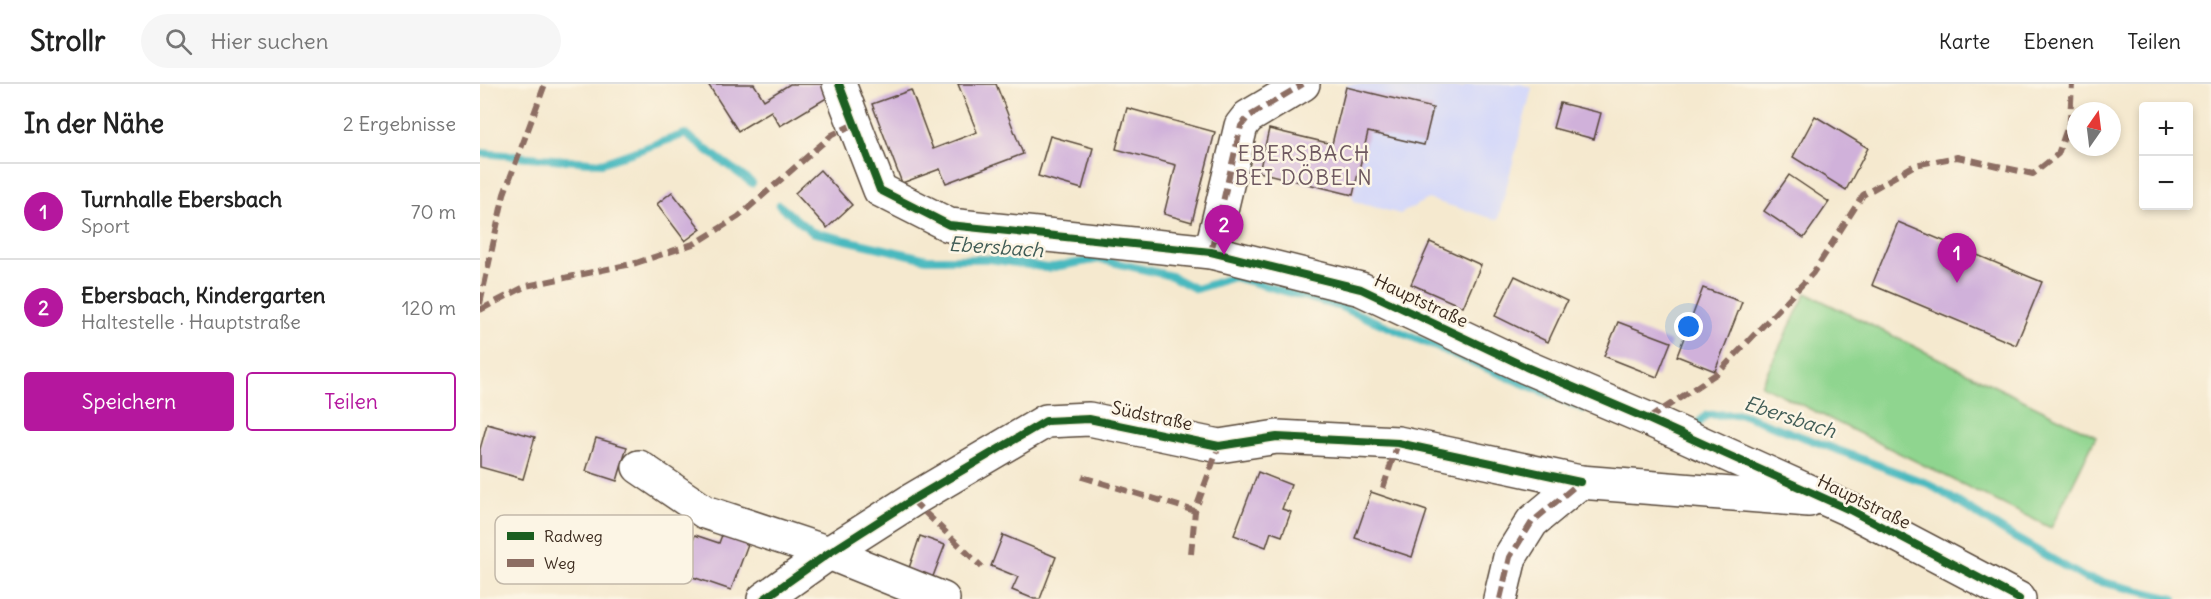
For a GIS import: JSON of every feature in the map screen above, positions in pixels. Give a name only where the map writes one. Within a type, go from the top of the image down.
[{"type":"street","name":"Hauptstraße","points":[[839,84],[880,190],[949,225],[1211,252],[1361,290],[1526,367],[1670,428],[1830,501],[2019,599]]},
{"type":"street","points":[[1211,252],[1241,126],[1248,117],[1303,84]]},
{"type":"street","name":"Südstraße","points":[[764,599],[829,552],[1046,421],[1089,418],[1219,446],[1277,437],[1398,443],[1580,482],[1830,501]]},
{"type":"street","points":[[639,467],[705,512],[829,552],[943,599]]},
{"type":"street","points":[[1500,599],[1510,557],[1532,522],[1580,482]]},
{"type":"shaded area","points":[[1348,84],[1446,84],[1462,88],[1467,84],[1521,84],[1532,88],[1498,220],[1428,199],[1400,214],[1354,201],[1332,144]]},
{"type":"green space","points":[[1806,293],[2096,436],[2051,528],[1761,385]]},
{"type":"building","points":[[708,84],[754,84],[764,100],[790,84],[823,84],[830,96],[780,126],[771,111],[738,131]]},
{"type":"building","points":[[958,84],[996,84],[1023,154],[946,183],[940,169],[902,183],[872,104],[911,90],[933,149],[977,132]]},
{"type":"building","points":[[1346,87],[1433,108],[1424,145],[1368,132],[1353,195],[1259,172],[1269,129],[1332,144]]},
{"type":"building","points":[[1560,103],[1601,113],[1594,139],[1553,128]]},
{"type":"building","points":[[1127,108],[1215,132],[1192,222],[1164,214],[1176,165],[1116,149]]},
{"type":"building","points":[[1815,116],[1868,148],[1846,190],[1793,157]]},
{"type":"building","points":[[1050,136],[1093,148],[1082,189],[1038,176]]},
{"type":"building","points":[[820,170],[852,205],[827,228],[795,193]]},
{"type":"building","points":[[1789,175],[1829,202],[1804,238],[1764,211]]},
{"type":"building","points":[[672,192],[701,229],[685,241],[657,204]]},
{"type":"building","points":[[1898,222],[2042,282],[2016,345],[1872,285]]},
{"type":"building","points":[[1430,242],[1481,265],[1463,307],[1411,284]]},
{"type":"building","points":[[1515,276],[1567,301],[1548,342],[1495,316]]},
{"type":"building","points":[[1703,288],[1742,302],[1715,371],[1677,356]]},
{"type":"building","points":[[1618,322],[1671,342],[1657,377],[1604,356]]},
{"type":"building","points":[[487,424],[535,437],[523,479],[480,467],[480,449]]},
{"type":"building","points":[[596,438],[627,447],[617,481],[586,471]]},
{"type":"building","points":[[1258,472],[1291,485],[1282,509],[1291,512],[1282,536],[1271,532],[1266,547],[1234,535]]},
{"type":"building","points":[[1371,492],[1427,511],[1412,557],[1355,538]]},
{"type":"building","points":[[695,535],[719,543],[722,535],[748,544],[731,590],[693,577]]},
{"type":"building","points":[[1003,535],[1056,557],[1040,599],[1034,599],[1012,590],[1018,577],[991,566]]},
{"type":"building","points":[[920,536],[945,545],[932,579],[908,571]]},
{"type":"waterway","name":"Ebersbach","points":[[480,153],[602,163],[685,134],[752,183]]},
{"type":"waterway","name":"Ebersbach","points":[[779,205],[812,232],[927,259],[989,259],[1048,268],[1100,259],[1171,276],[1196,289],[1234,277],[1341,307],[1584,409]]},
{"type":"waterway","name":"Ebersbach","points":[[1691,430],[1707,415],[1741,414],[1929,484],[2085,578],[2174,599]]},
{"type":"marked path","points":[[480,304],[504,194],[545,84]]},
{"type":"marked path","points":[[1211,252],[1241,126],[1248,117],[1303,84]]},
{"type":"marked path","points":[[1648,419],[1719,372],[1813,273],[1863,195],[1915,165],[1957,157],[2033,174],[2058,154],[2070,120],[2072,84]]},
{"type":"marked path","points":[[480,310],[526,286],[636,263],[696,243],[738,217],[832,135],[854,124]]},
{"type":"marked path","points":[[1383,488],[1398,443]]},
{"type":"marked path","points":[[1082,477],[1195,511],[1219,446]]},
{"type":"marked path","points":[[1500,599],[1510,557],[1532,522],[1580,482]]},
{"type":"marked path","points":[[912,500],[982,567]]},
{"type":"marked path","points":[[1191,554],[1195,511]]},
{"type":"cycle path","points":[[839,84],[880,190],[949,225],[1211,252],[1361,289],[1526,367],[1850,510],[2019,599]]},
{"type":"cycle path","points":[[764,599],[829,553],[912,500],[1046,421],[1089,419],[1219,446],[1277,437],[1398,443],[1580,482]]},
{"type":"place","name":"Ebersbach, Kindergarten","points":[[1224,255]]},
{"type":"place","name":"Turnhalle Ebersbach","points":[[1957,283]]},
{"type":"district","name":"EBERSBACH BEI DÖBELN","points":[[1304,166]]}]
